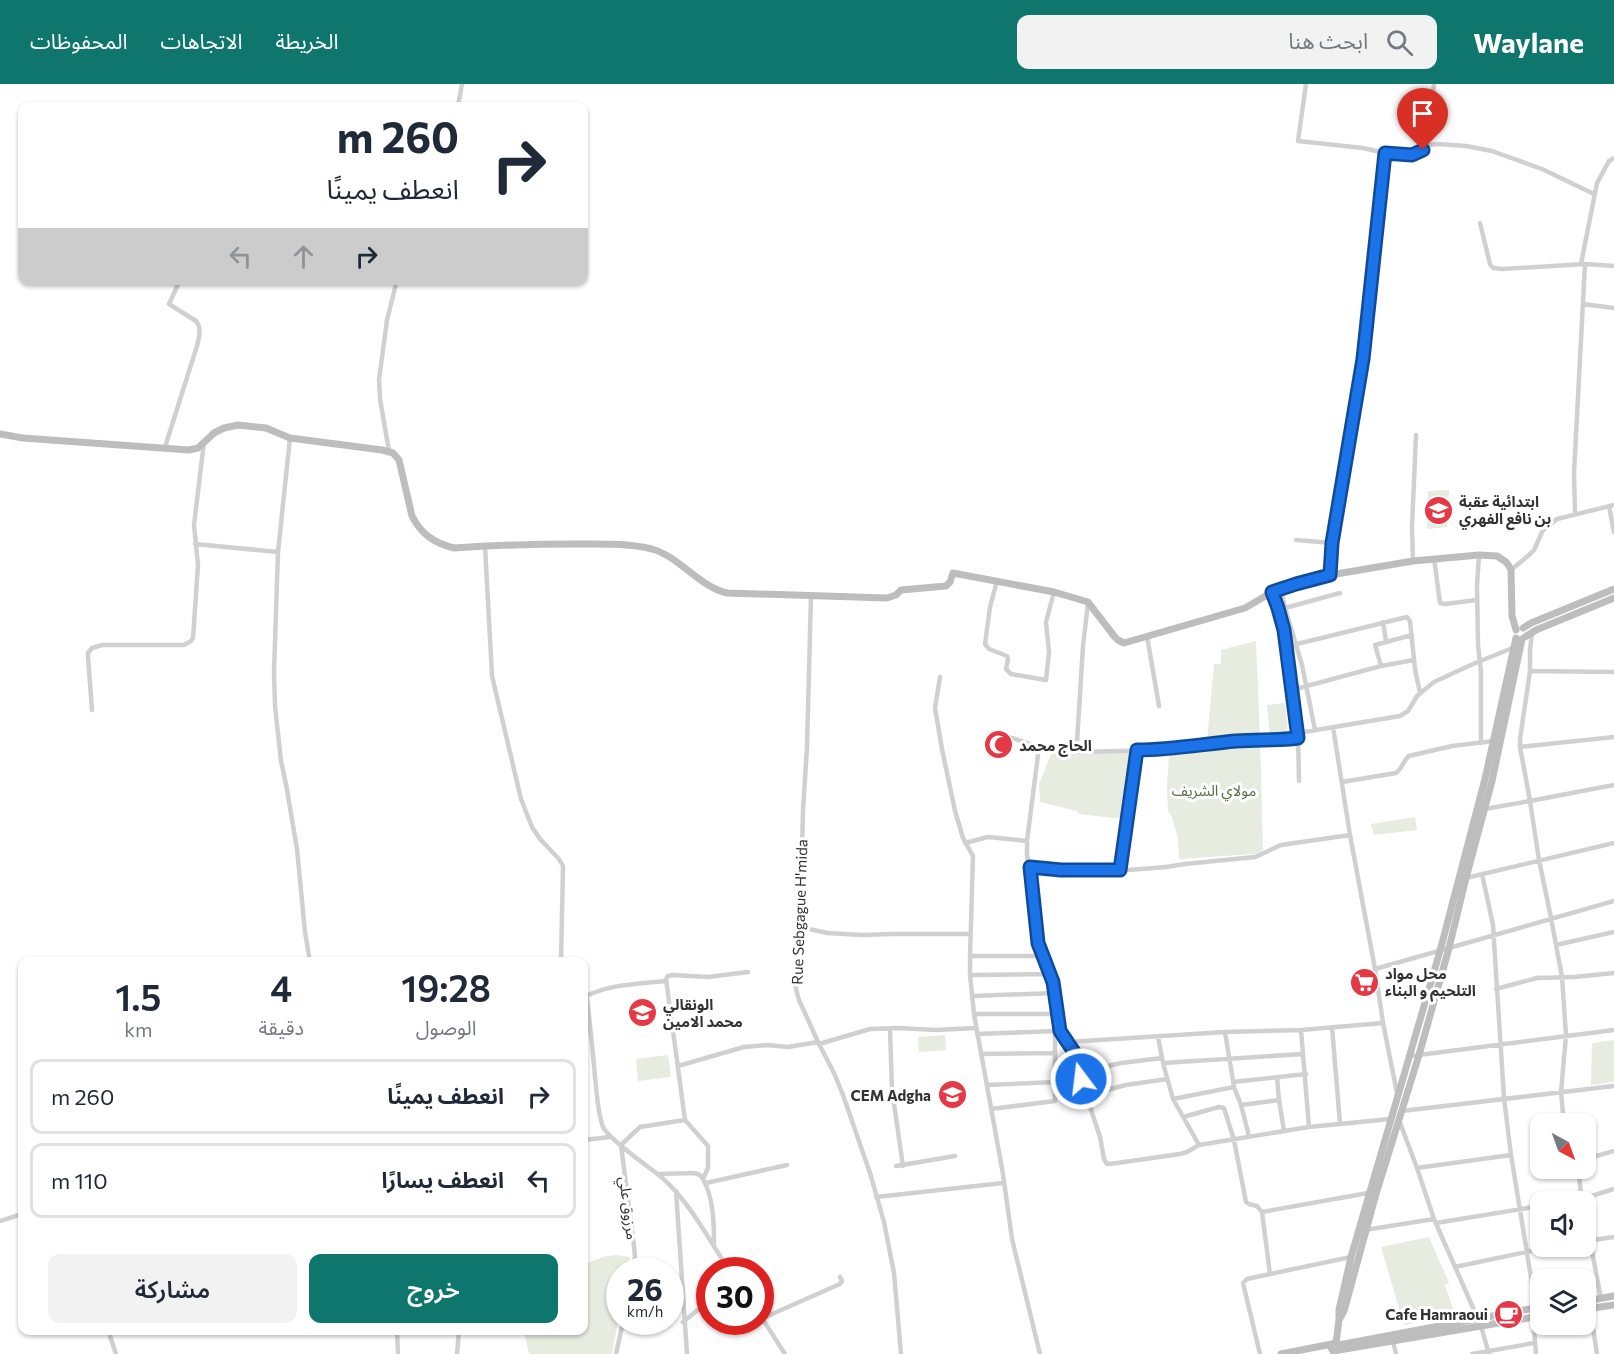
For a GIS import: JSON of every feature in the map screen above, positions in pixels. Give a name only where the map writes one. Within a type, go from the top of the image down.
[{"type":"street","points":[[459,102],[462,84]]},
{"type":"street","points":[[1306,84],[1298,141],[1412,155],[1426,147],[1438,144],[1466,146],[1492,151],[1542,169],[1594,194]]},
{"type":"street","points":[[1426,147],[1434,84]]},
{"type":"street","points":[[1330,575],[1332,543],[1363,359],[1385,153]]},
{"type":"street","points":[[1575,513],[1574,473],[1583,264],[1594,194],[1602,173],[1609,161],[1614,158]]},
{"type":"street","points":[[1480,223],[1493,268],[1583,264],[1614,266]]},
{"type":"street","points":[[165,447],[198,346],[200,331],[196,321],[169,304],[178,285]]},
{"type":"street","points":[[388,451],[379,380],[387,320],[396,285]]},
{"type":"street","points":[[1583,304],[1614,308]]},
{"type":"street","points":[[0,434],[23,438],[189,450],[198,447],[214,433],[224,428],[238,425],[266,428],[290,438],[388,451],[396,455],[412,516],[423,533],[433,540],[454,548],[516,544],[631,545],[664,554],[718,591],[727,593],[887,598],[901,590],[946,586],[953,573],[1054,592],[1088,602],[1114,636],[1120,642],[1127,643],[1245,608],[1281,588],[1330,575],[1434,558],[1479,555],[1502,558],[1511,570],[1512,616],[1519,629],[1526,633],[1515,648],[1494,741],[1485,809],[1449,948],[1415,1055],[1390,1119],[1368,1193],[1339,1310],[1335,1349]]},
{"type":"street","points":[[1413,561],[1416,435]]},
{"type":"street","points":[[290,438],[278,552],[275,706],[281,761],[297,849],[309,957]]},
{"type":"street","points":[[92,710],[88,653],[92,648],[102,645],[184,645],[191,641],[198,565],[194,525],[204,442]]},
{"type":"street","points":[[1511,570],[1534,550],[1541,534],[1557,519],[1612,505],[1614,532]]},
{"type":"street","points":[[1296,540],[1332,543]]},
{"type":"street","points":[[195,544],[278,552]]},
{"type":"street","points":[[485,546],[492,676],[519,788],[532,827],[563,866],[561,957]]},
{"type":"street","points":[[1479,555],[1477,600],[1481,743]]},
{"type":"street","points":[[1434,558],[1440,603],[1477,600]]},
{"type":"street","points":[[997,581],[987,618],[984,644],[989,649],[1005,654],[1008,659],[1006,669],[1011,674],[1046,680],[1049,652],[1046,622],[1054,592]]},
{"type":"street","points":[[1281,588],[1297,644],[1315,730]]},
{"type":"street","points":[[1519,629],[1614,589]]},
{"type":"street","points":[[1272,592],[1282,620],[1287,648],[1298,736],[1299,781]]},
{"type":"street","points":[[1285,608],[1340,593]]},
{"type":"street","name":"Rue Sebgague H'mida","points":[[810,596],[807,747],[796,989],[834,1072],[870,1173],[889,1244],[894,1273],[901,1354]]},
{"type":"street","points":[[1521,638],[1614,598]]},
{"type":"street","points":[[1080,752],[1077,742],[1088,602]]},
{"type":"street","points":[[1287,648],[1407,617],[1410,621],[1420,693]]},
{"type":"street","points":[[1383,622],[1386,641]]},
{"type":"street","points":[[1532,632],[1530,671],[1520,747],[1562,977],[1566,1035],[1563,1113]]},
{"type":"street","points":[[1381,666],[1375,645],[1412,635]]},
{"type":"street","points":[[1147,636],[1158,706]]},
{"type":"street","points":[[1339,1320],[1344,1311],[1365,1230],[1399,1120],[1440,951],[1489,780],[1520,654],[1521,638]]},
{"type":"street","points":[[1000,734],[1039,747],[1080,752],[1161,750],[1178,746],[1298,736],[1315,730],[1400,716],[1408,711],[1420,693],[1434,682],[1515,648]]},
{"type":"street","points":[[1292,690],[1381,666],[1414,660]]},
{"type":"street","points":[[1530,671],[1614,672]]},
{"type":"street","points":[[940,677],[935,708],[939,736],[955,811],[965,843],[973,855],[970,975],[974,1014],[1003,1174],[1012,1239],[1040,1354]]},
{"type":"street","points":[[1333,727],[1383,1023],[1398,1096]]},
{"type":"street","points":[[1520,747],[1614,737]]},
{"type":"street","points":[[1342,782],[1399,772],[1405,759],[1409,756],[1452,746],[1494,741]]},
{"type":"street","points":[[991,1109],[1055,1101],[1054,1053],[1057,1014],[1055,993],[1051,974],[1038,943],[1027,855],[1039,747]]},
{"type":"street","points":[[1120,870],[1137,750]]},
{"type":"street","points":[[1485,809],[1614,785]]},
{"type":"street","points":[[1030,867],[1061,870],[1120,870],[1255,857],[1281,845],[1350,835]]},
{"type":"street","points":[[965,843],[988,837],[1027,841]]},
{"type":"street","points":[[1466,878],[1614,843]]},
{"type":"street","points":[[1482,874],[1493,925],[1503,1098],[1519,1209],[1530,1269]]},
{"type":"street","points":[[1375,969],[1614,901]]},
{"type":"street","points":[[800,927],[827,933],[863,935],[970,934]]},
{"type":"street","points":[[1556,945],[1614,932]]},
{"type":"street","points":[[970,956],[1043,956]]},
{"type":"street","points":[[704,1181],[708,1168],[708,1146],[685,1120],[666,981],[670,975],[708,977],[748,972]]},
{"type":"street","points":[[1496,989],[1537,978],[1614,973]]},
{"type":"street","points":[[970,975],[1051,974]]},
{"type":"street","points":[[588,994],[614,987],[666,981]]},
{"type":"street","points":[[972,996],[1055,993]]},
{"type":"street","points":[[974,1014],[1057,1014]]},
{"type":"street","points":[[588,1021],[598,1106],[603,1126],[610,1137],[676,1191],[721,1257]]},
{"type":"street","points":[[1068,1042],[1225,1032],[1301,1030],[1383,1023]]},
{"type":"street","points":[[1332,1027],[1340,1124]]},
{"type":"street","points":[[678,1066],[744,1047],[767,1045],[788,1047],[819,1043],[870,1029],[1057,1031],[1074,1052],[1107,1164],[1180,1154],[1211,1142],[1309,1127],[1390,1119],[1401,1111],[1614,1086]]},
{"type":"street","points":[[890,1029],[892,1090],[903,1166]]},
{"type":"street","points":[[1301,1030],[1309,1127]]},
{"type":"street","points":[[1415,1055],[1614,1030]]},
{"type":"street","points":[[1225,1032],[1234,1084],[1249,1136]]},
{"type":"street","points":[[1158,1036],[1173,1099],[1199,1145]]},
{"type":"street","points":[[981,1054],[1054,1053]]},
{"type":"street","points":[[1079,1073],[1121,1064],[1303,1054]]},
{"type":"street","points":[[1173,1099],[1234,1084],[1306,1074]]},
{"type":"street","points":[[1277,1077],[1284,1131]]},
{"type":"street","points":[[1087,1095],[1126,1085],[1167,1079]]},
{"type":"street","points":[[987,1085],[1055,1082]]},
{"type":"street","points":[[1240,1105],[1280,1100]]},
{"type":"street","points":[[1183,1118],[1223,1107],[1234,1140],[1246,1202],[1257,1206],[1262,1212],[1270,1274]]},
{"type":"street","points":[[621,1145],[640,1127],[685,1120]]},
{"type":"street","points":[[1399,1120],[1435,1221],[1480,1323],[1489,1353]]},
{"type":"street","points":[[588,1140],[610,1137]]},
{"type":"street","name":"مرزوق علي","points":[[621,1145],[635,1257]]},
{"type":"street","points":[[1596,1156],[1614,1151]]},
{"type":"street","points":[[1418,1168],[1511,1155]]},
{"type":"street","points":[[896,1166],[955,1156]]},
{"type":"street","points":[[704,1181],[786,1165]]},
{"type":"street","points":[[658,1174],[694,1173],[700,1175],[704,1181],[712,1210],[714,1247]]},
{"type":"street","points":[[876,1197],[1003,1183]]},
{"type":"street","points":[[1596,1195],[1614,1189]]},
{"type":"street","points":[[676,1191],[680,1257]]},
{"type":"street","points":[[1262,1212],[1368,1193]]},
{"type":"street","points":[[1365,1230],[1530,1207]]},
{"type":"street","points":[[0,1221],[18,1215]]},
{"type":"street","points":[[1596,1240],[1614,1237]]},
{"type":"street","points":[[1455,1267],[1530,1250]]},
{"type":"street","points":[[1260,1354],[1244,1281],[1351,1257]]},
{"type":"street","points":[[1591,1257],[1601,1299]]},
{"type":"street","points":[[774,1312],[840,1284],[842,1281],[840,1277]]},
{"type":"street","points":[[1596,1300],[1614,1296]]},
{"type":"street","points":[[1596,1308],[1614,1305]]},
{"type":"street","points":[[1285,1354],[1393,1341],[1530,1310]]},
{"type":"street","points":[[684,1321],[696,1311]]},
{"type":"street","points":[[1308,1354],[1335,1349],[1363,1339],[1530,1318]]},
{"type":"street","points":[[684,1330],[687,1354]]},
{"type":"street","points":[[110,1335],[116,1354]]},
{"type":"street","points":[[397,1335],[398,1354]]},
{"type":"street","points":[[457,1354],[459,1335]]},
{"type":"street","points":[[616,1354],[620,1335]]},
{"type":"street","points":[[773,1335],[785,1354]]},
{"type":"street","points":[[1535,1335],[1536,1354]]},
{"type":"street","points":[[1594,1335],[1598,1354]]},
{"type":"street","points":[[1393,1341],[1395,1354]]},
{"type":"street","points":[[1472,1354],[1489,1353],[1534,1343]]},
{"type":"green space","points":[[1449,490],[1447,527],[1427,529],[1428,491]]},
{"type":"green space","name":"مولاي الشريف","points":[[1256,641],[1263,850],[1255,854],[1179,859],[1178,838],[1168,811],[1169,754],[1177,748],[1220,741],[1207,741],[1214,664],[1221,664],[1221,650]]},
{"type":"green space","points":[[1285,703],[1288,736],[1270,738],[1267,705]]},
{"type":"green space","points":[[1126,751],[1134,754],[1135,758],[1124,817],[1079,814],[1077,811],[1040,802],[1039,784],[1052,752],[1073,754]]},
{"type":"green space","points":[[1415,817],[1417,830],[1374,835],[1371,824]]},
{"type":"green space","points":[[945,1035],[946,1050],[919,1052],[918,1037]]},
{"type":"green space","points":[[1614,1040],[1614,1082],[1591,1085],[1592,1043]]},
{"type":"green space","points":[[668,1055],[671,1077],[638,1081],[636,1059]]},
{"type":"green space","points":[[1429,1237],[1449,1283],[1445,1285],[1453,1309],[1443,1312],[1445,1318],[1404,1325],[1381,1247]]},
{"type":"green space","points":[[606,1256],[630,1257],[606,1257],[606,1335],[615,1335],[612,1354],[529,1354],[525,1335],[588,1335],[588,1263]]},
{"type":"place","name":"ابتدائية عقبة بن نافع الفهري","points":[[1438,510]]},
{"type":"place","name":"الحاج محمد","points":[[998,745]]},
{"type":"place","name":"محل مواد التلحيم و البناء","points":[[1364,982]]},
{"type":"place","name":"الونقالي محمد الامين","points":[[642,1013]]},
{"type":"place","name":"CEM Adgha","points":[[952,1095]]},
{"type":"place","name":"Cafe Hamraoui","points":[[1509,1314]]},
{"type":"route","points":[[1081,1079],[1074,1052],[1060,1031],[1053,982],[1038,943],[1030,867],[1103,872],[1120,870],[1137,750],[1298,738],[1284,630],[1272,592],[1330,575],[1332,543],[1363,359],[1385,153],[1412,155],[1423,150]]}]
